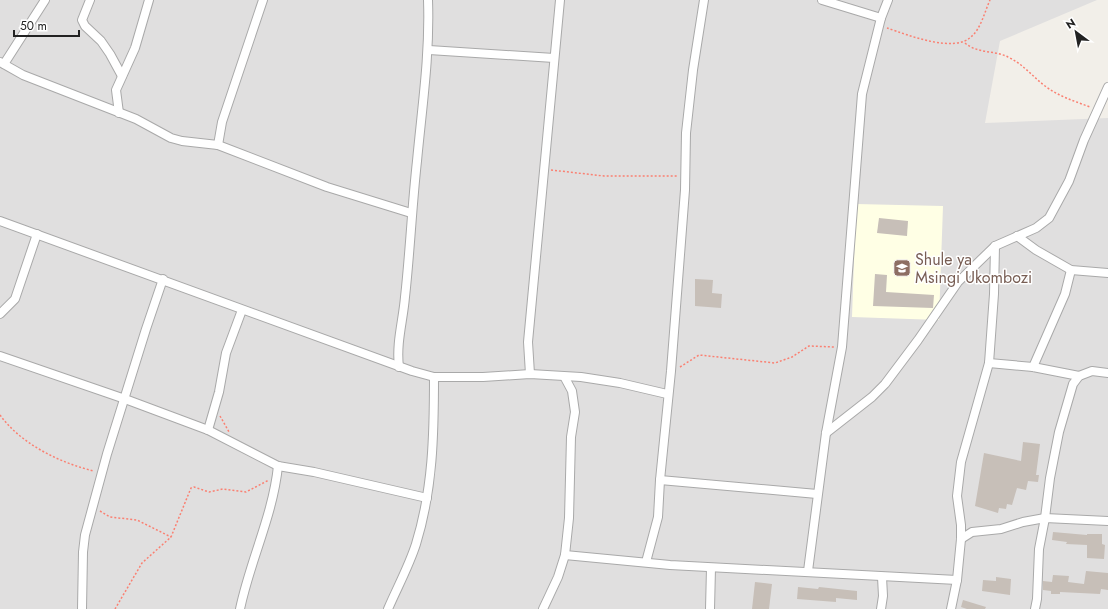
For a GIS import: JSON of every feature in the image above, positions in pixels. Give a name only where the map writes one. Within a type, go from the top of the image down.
[{"type":"street","points":[[45,0],[2,63],[23,75],[150,126],[171,138],[182,142],[218,145],[327,187],[411,213]]},
{"type":"street","points":[[90,0],[82,20],[85,26],[101,41],[122,76]]},
{"type":"street","points":[[119,113],[116,90],[135,48],[149,0]]},
{"type":"street","points":[[218,145],[222,122],[263,0]]},
{"type":"street","points":[[398,367],[397,354],[405,298],[411,213],[429,50],[428,0]]},
{"type":"street","points":[[530,374],[528,342],[560,0]]},
{"type":"street","points":[[646,562],[658,517],[660,480],[665,438],[667,394],[671,371],[685,176],[686,133],[693,70],[704,0]]},
{"type":"street","points":[[822,0],[880,22]]},
{"type":"street","points":[[808,571],[826,433],[842,347],[862,94],[880,22],[888,0]]},
{"type":"street","points":[[429,50],[554,58]]},
{"type":"street","points":[[826,433],[872,397],[885,384],[918,340],[958,282],[995,246],[1036,228],[1049,218],[1069,181],[1097,110],[1108,87]]},
{"type":"street","points":[[0,220],[398,367],[434,377],[483,378],[530,374],[564,378],[581,377],[620,383],[667,394]]},
{"type":"street","points":[[0,314],[15,299],[37,234]]},
{"type":"street","points":[[1018,236],[1036,250],[1071,270],[1108,274]]},
{"type":"street","points":[[951,609],[957,580],[961,539],[961,524],[957,496],[961,462],[989,363],[994,294],[995,246]]},
{"type":"street","points":[[1033,367],[1065,294],[1071,270]]},
{"type":"street","points":[[82,609],[83,552],[93,504],[124,398],[163,280]]},
{"type":"street","points":[[208,430],[215,407],[226,353],[242,310]]},
{"type":"street","points":[[0,356],[124,398],[208,430],[236,446],[278,466],[314,472],[427,498]]},
{"type":"street","points":[[989,363],[1033,367],[1079,376],[1092,371],[1108,373]]},
{"type":"street","points":[[1035,609],[1037,600],[1038,549],[1045,518],[1050,478],[1059,432],[1074,384],[1079,376]]},
{"type":"street","points":[[388,609],[416,545],[427,498],[433,460],[434,377]]},
{"type":"street","points":[[543,609],[558,577],[565,555],[569,518],[571,437],[575,412],[572,391],[564,378]]},
{"type":"street","points":[[240,609],[277,479],[278,466]]},
{"type":"street","points":[[660,480],[818,494]]},
{"type":"street","points":[[961,539],[972,532],[1001,529],[1023,522],[1045,518],[1108,521]]},
{"type":"street","points":[[565,555],[630,562],[711,568],[808,571],[882,577],[957,580]]},
{"type":"street","points":[[710,609],[711,568]]},
{"type":"street","points":[[881,609],[883,596],[882,577]]},
{"type":"path","points":[[880,22],[908,35],[934,41],[957,44],[965,43],[974,35],[990,0]]},
{"type":"path","points":[[965,43],[970,48],[979,51],[1007,56],[1021,65],[1058,95],[1097,110]]},
{"type":"path","points":[[544,169],[576,174],[604,176],[685,176]]},
{"type":"path","points":[[671,371],[679,368],[699,355],[775,363],[792,357],[808,346],[842,347]]},
{"type":"path","points":[[215,407],[236,446]]},
{"type":"path","points":[[0,415],[11,428],[31,444],[77,467],[102,472]]},
{"type":"path","points":[[115,609],[142,563],[172,537],[191,488],[194,487],[209,492],[223,489],[246,492],[264,482],[277,479]]},
{"type":"path","points":[[93,504],[110,517],[137,520],[172,537]]},
{"type":"shaded area","points":[[0,0],[1097,0],[1000,41],[985,123],[1108,118],[1108,609],[0,609]]},
{"type":"shaded area","points":[[856,204],[943,206],[939,320],[852,317]]},
{"type":"building","points":[[879,218],[908,221],[907,236],[877,233]]},
{"type":"building","points":[[875,274],[887,275],[886,292],[934,295],[933,308],[873,306]]},
{"type":"building","points":[[695,279],[713,280],[712,293],[722,294],[721,308],[695,306]]},
{"type":"building","points":[[1023,442],[1040,444],[1036,475],[1039,475],[1038,482],[1028,481],[1026,490],[1017,488],[1012,505],[1007,504],[1006,509],[999,508],[998,513],[975,506],[984,453],[1021,461]]},
{"type":"building","points":[[1053,532],[1087,535],[1102,534],[1102,544],[1105,545],[1104,559],[1087,558],[1087,545],[1066,544],[1067,542],[1052,540]]},
{"type":"building","points":[[1086,571],[1108,573],[1108,590],[1101,589],[1100,594],[1060,592],[1060,594],[1051,594],[1051,591],[1043,590],[1043,581],[1052,582],[1053,575],[1069,576],[1068,582],[1084,584]]},
{"type":"building","points":[[996,577],[1011,579],[1010,595],[982,591],[983,580],[996,581]]},
{"type":"building","points":[[755,582],[772,584],[769,609],[752,609]]},
{"type":"building","points":[[798,587],[818,589],[819,587],[857,591],[857,600],[836,598],[836,602],[797,599]]},
{"type":"building","points":[[963,600],[986,607],[985,609],[967,609],[961,607]]},
{"type":"place","name":"Shule ya Msingi Ukombozi","points":[[902,268]]}]
